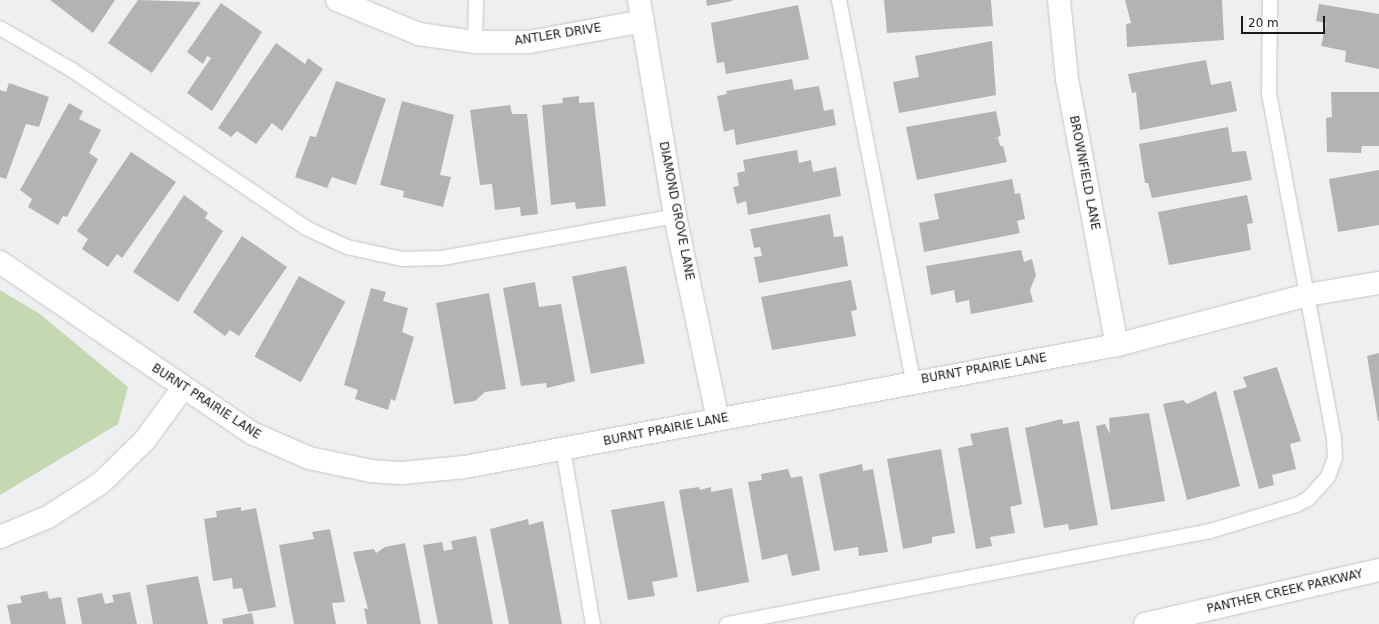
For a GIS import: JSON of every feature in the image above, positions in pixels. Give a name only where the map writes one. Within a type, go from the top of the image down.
[{"type":"street","name":"ANTLER DRIVE","points":[[337,0],[396,27],[476,42],[529,42],[643,21]]},
{"type":"street","name":"DIAMOND GROVE LANE","points":[[639,0],[675,216],[718,420]]},
{"type":"street","name":"BROWNFIELD LANE","points":[[1059,0],[1067,79],[1117,345]]},
{"type":"street","name":"BURNT PRAIRIE LANE","points":[[0,262],[183,388],[280,447],[309,458],[371,471],[433,472],[1117,345],[1307,295],[1379,283]]},
{"type":"street","points":[[0,537],[48,517],[101,483],[145,440],[183,388]]},
{"type":"street","name":"PANTHER CREEK PARKWAY","points":[[1144,624],[1379,570]]},
{"type":"lane","points":[[476,0],[476,42]]},
{"type":"lane","points":[[839,0],[913,382]]},
{"type":"lane","points":[[727,624],[1207,532],[1308,499],[1328,477],[1335,458],[1307,295],[1269,94],[1270,0]]},
{"type":"lane","points":[[0,28],[72,70],[306,228],[347,247],[402,259],[442,258],[675,216]]},
{"type":"lane","points":[[563,449],[594,624]]},
{"type":"green space","points":[[0,290],[40,314],[128,387],[118,424],[0,495]]},
{"type":"building","points":[[50,0],[115,0],[93,33]]},
{"type":"building","points":[[138,0],[201,2],[152,73],[108,43]]},
{"type":"building","points":[[706,0],[732,0],[732,1],[707,6]]},
{"type":"building","points":[[884,0],[991,0],[993,26],[887,33]]},
{"type":"building","points":[[1125,0],[1222,0],[1224,40],[1127,47],[1126,24],[1131,23]]},
{"type":"building","points":[[221,3],[262,32],[212,111],[187,93],[211,58],[207,56],[203,64],[187,52]]},
{"type":"building","points":[[1319,4],[1379,14],[1379,69],[1345,62],[1346,51],[1321,46],[1326,23],[1316,21]]},
{"type":"building","points":[[798,5],[809,59],[726,74],[724,62],[717,63],[711,23]]},
{"type":"building","points":[[992,41],[996,95],[899,113],[893,82],[919,77],[915,56]]},
{"type":"building","points":[[276,43],[305,64],[308,58],[323,69],[282,131],[272,123],[256,144],[237,131],[231,137],[218,128]]},
{"type":"building","points":[[1206,60],[1211,85],[1231,81],[1237,111],[1140,130],[1136,92],[1132,93],[1128,74]]},
{"type":"building","points":[[792,79],[794,90],[819,86],[824,111],[833,109],[836,125],[736,145],[734,129],[724,132],[717,96],[727,94],[726,91]]},
{"type":"building","points":[[336,81],[386,99],[356,185],[332,177],[327,188],[295,177],[310,136],[316,137]]},
{"type":"building","points":[[9,83],[49,97],[39,127],[26,124],[6,179],[0,177],[0,90],[6,92]]},
{"type":"building","points":[[1331,92],[1379,92],[1379,146],[1362,146],[1361,153],[1327,152],[1326,118],[1332,117]]},
{"type":"building","points":[[579,96],[579,103],[594,102],[606,206],[576,209],[575,202],[551,205],[542,105],[563,103],[562,98]]},
{"type":"building","points":[[402,101],[454,115],[440,175],[451,177],[443,207],[403,197],[404,191],[380,185]]},
{"type":"building","points":[[69,103],[83,111],[79,119],[101,130],[89,153],[98,159],[67,217],[63,216],[58,225],[28,207],[32,199],[20,190]]},
{"type":"building","points":[[510,105],[512,114],[527,114],[538,214],[521,216],[520,207],[495,210],[492,184],[480,185],[470,110]]},
{"type":"building","points":[[996,111],[1001,135],[995,139],[998,138],[1000,146],[1003,146],[1007,162],[917,180],[906,127]]},
{"type":"building","points":[[1228,127],[1232,152],[1246,151],[1252,180],[1152,198],[1148,183],[1145,183],[1139,144]]},
{"type":"building","points":[[797,150],[799,163],[811,160],[813,172],[836,167],[841,196],[748,215],[746,201],[737,204],[733,187],[739,186],[737,173],[745,171],[743,160]]},
{"type":"building","points":[[131,152],[176,182],[122,258],[117,254],[108,267],[82,249],[88,239],[77,231]]},
{"type":"building","points":[[1379,170],[1379,225],[1338,232],[1329,179]]},
{"type":"building","points":[[1012,179],[1015,194],[1020,193],[1025,219],[1017,221],[1020,233],[924,252],[919,223],[939,219],[934,194]]},
{"type":"building","points":[[184,195],[208,213],[205,218],[223,231],[178,302],[133,272]]},
{"type":"building","points":[[1247,195],[1253,223],[1247,224],[1251,250],[1169,265],[1158,212]]},
{"type":"building","points":[[830,214],[834,237],[843,236],[848,266],[759,283],[754,257],[762,256],[760,247],[754,248],[750,229]]},
{"type":"building","points":[[242,236],[287,267],[239,336],[230,330],[225,336],[193,312]]},
{"type":"building","points":[[1021,250],[1024,262],[1032,259],[1036,275],[1030,290],[1033,302],[971,314],[969,300],[956,303],[954,290],[931,295],[926,266]]},
{"type":"building","points":[[626,266],[645,363],[591,374],[572,276]]},
{"type":"building","points":[[299,276],[345,302],[301,382],[254,356]]},
{"type":"building","points":[[851,280],[857,310],[851,311],[856,336],[772,350],[761,297]]},
{"type":"building","points":[[535,282],[539,307],[561,304],[575,381],[547,388],[546,383],[521,386],[503,288]]},
{"type":"building","points":[[371,288],[386,292],[383,301],[408,308],[402,332],[414,337],[395,401],[391,399],[388,410],[355,399],[358,390],[344,385]]},
{"type":"building","points":[[489,293],[506,389],[485,392],[475,401],[454,404],[436,303]]},
{"type":"building","points":[[1379,353],[1379,421],[1378,421],[1367,356]]},
{"type":"building","points":[[1277,367],[1301,441],[1290,444],[1296,469],[1272,475],[1274,485],[1259,489],[1233,391],[1247,387],[1243,377]]},
{"type":"building","points":[[1216,391],[1240,486],[1187,500],[1163,404],[1183,400],[1187,404]]},
{"type":"building","points":[[1149,413],[1165,501],[1111,510],[1096,426],[1105,424],[1110,434],[1109,418]]},
{"type":"building","points":[[1062,419],[1063,424],[1079,421],[1098,525],[1069,530],[1068,524],[1044,528],[1025,428]]},
{"type":"building","points":[[1008,427],[1022,504],[1010,507],[1015,533],[990,537],[992,546],[976,549],[958,448],[973,445],[970,434]]},
{"type":"building","points":[[941,449],[955,533],[932,537],[932,543],[903,549],[887,459]]},
{"type":"building","points":[[862,464],[863,471],[873,469],[888,552],[859,556],[858,547],[834,551],[819,474]]},
{"type":"building","points":[[788,469],[791,478],[802,476],[820,570],[792,576],[787,554],[762,560],[748,482],[762,480],[761,474]]},
{"type":"building","points":[[699,487],[700,490],[711,487],[711,492],[732,488],[749,582],[697,592],[679,490]]},
{"type":"building","points":[[664,501],[678,577],[652,582],[655,596],[628,600],[611,510]]},
{"type":"building","points":[[241,507],[241,511],[256,508],[276,607],[248,612],[242,588],[233,589],[232,578],[213,581],[204,519],[217,517],[216,511]]},
{"type":"building","points":[[528,519],[529,525],[543,521],[562,624],[509,624],[490,529]]},
{"type":"building","points":[[330,529],[345,602],[332,603],[336,624],[294,624],[279,545],[314,539],[312,532]]},
{"type":"building","points":[[476,536],[493,624],[438,624],[423,545],[442,542],[444,551],[453,549],[451,541]]},
{"type":"building","points":[[405,543],[421,624],[367,624],[364,608],[368,609],[353,552],[374,549],[376,553],[385,547]]},
{"type":"building","points":[[198,576],[208,624],[153,624],[146,585]]},
{"type":"building","points":[[47,591],[49,599],[61,597],[66,624],[11,624],[7,605],[22,603],[20,596]]},
{"type":"building","points":[[130,592],[137,624],[82,624],[77,598],[102,593],[105,604],[114,602],[112,595]]},
{"type":"building","points":[[252,613],[254,624],[223,624],[222,619]]}]
